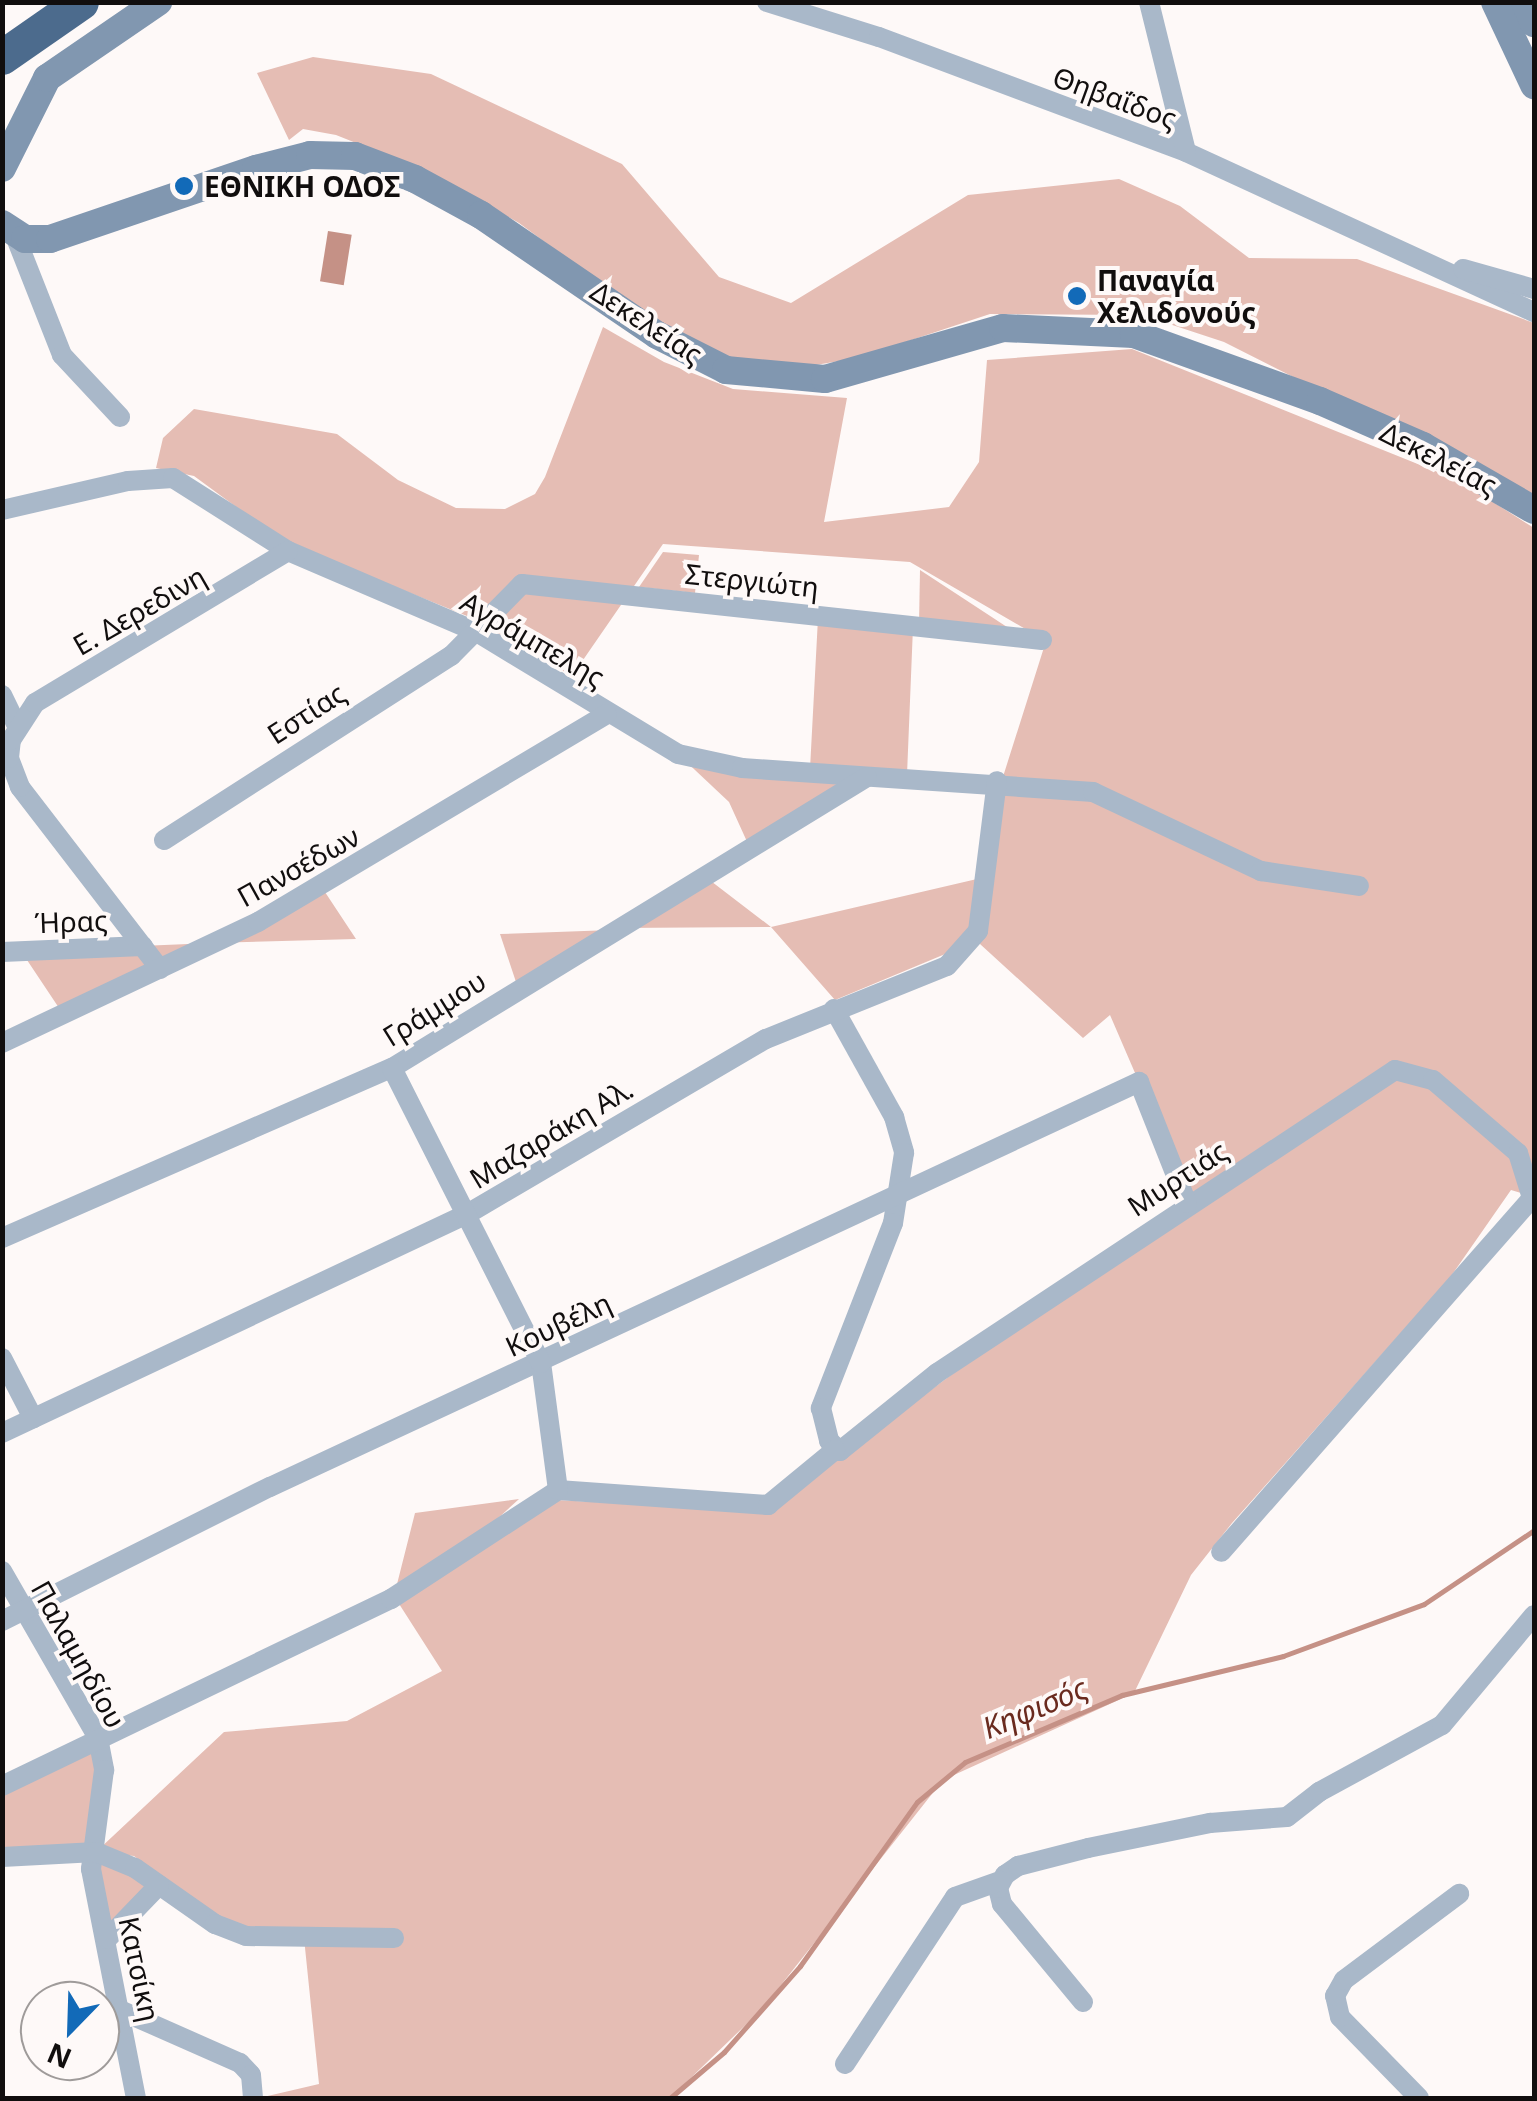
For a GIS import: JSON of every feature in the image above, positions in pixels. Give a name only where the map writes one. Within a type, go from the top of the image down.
[{"type":"highway","points":[[2,58],[81,2]]},
{"type":"main road","points":[[2,168],[47,78],[158,2]]},
{"type":"main road","points":[[1494,2],[1534,85]]},
{"type":"main road","points":[[1524,2],[1534,23]]},
{"type":"main road","name":"Δεκελείας","points":[[8,229],[50,240],[274,164],[310,155],[355,156],[415,179],[482,216],[657,335],[726,370],[758,378],[824,379],[1003,328],[1134,334],[1355,416],[1534,510]]},
{"type":"street","name":"Θηβαΐδος","points":[[767,2],[879,37],[1186,152],[1274,197],[1436,263],[1534,312]]},
{"type":"street","points":[[1149,2],[1186,152]]},
{"type":"street","points":[[8,229],[62,354],[120,417]]},
{"type":"street","name":"Θηβαΐδος","points":[[1436,263],[1534,289]]},
{"type":"street","name":"Αγράμπελης","points":[[2,510],[128,481],[173,478],[288,551],[475,631],[678,754],[716,765],[1060,788],[1116,799],[1260,870],[1358,886]]},
{"type":"street","name":"Ε. Δερεδινη","points":[[19,722],[43,698],[288,551]]},
{"type":"street","name":"Στεργιώτη","points":[[475,631],[514,588],[532,582],[1042,640]]},
{"type":"street","name":"Εστίας","points":[[164,840],[430,671],[475,631]]},
{"type":"street","points":[[2,696],[19,722],[9,752],[9,779],[160,969]]},
{"type":"street","name":"Πανσέδων","points":[[2,1043],[290,904],[608,714]]},
{"type":"street","name":"Γράμμου","points":[[2,1238],[392,1068],[869,776]]},
{"type":"street","name":"Μαζαράκη Αλ.","points":[[2,1434],[469,1213],[766,1039],[947,966],[973,943],[996,781]]},
{"type":"street","name":"Ήρας","points":[[2,952],[143,946]]},
{"type":"street","points":[[834,1009],[894,1117],[904,1153],[900,1192],[822,1408],[835,1450]]},
{"type":"street","points":[[2,1786],[406,1590],[558,1490],[542,1363],[392,1068]]},
{"type":"street","name":"Μυρτιάς","points":[[558,1490],[768,1505],[835,1450],[860,1440],[937,1373],[1187,1203],[1405,1069],[1433,1080],[1518,1153],[1533,1187],[1532,1198],[1221,1552]]},
{"type":"street","name":"Κουβέλη","points":[[2,1621],[270,1486],[542,1363],[1139,1082],[1187,1203]]},
{"type":"street","points":[[2,1358],[34,1418]]},
{"type":"street","name":"Παλαμηδίου","points":[[2,1571],[98,1738],[104,1770],[96,1852]]},
{"type":"street","points":[[844,2064],[955,1896],[1000,1881],[1018,1866],[1044,1858],[1210,1823],[1287,1817],[1319,1792],[1442,1725],[1534,1614]]},
{"type":"street","points":[[2,1856],[96,1852],[159,1885],[236,1934],[394,1938]]},
{"type":"street","name":"Κατσίκη","points":[[96,1852],[92,1881],[107,1938],[136,2098]]},
{"type":"street","points":[[1000,1881],[1008,1913],[1084,2002]]},
{"type":"street","points":[[107,1938],[159,1885]]},
{"type":"street","points":[[1419,2098],[1340,2017],[1335,1996],[1344,1980],[1459,1894]]},
{"type":"street","points":[[122,2012],[240,2063],[250,2075],[253,2098]]},
{"type":"shaded area","points":[[313,57],[431,74],[622,164],[719,277],[791,303],[968,195],[1119,179],[1180,206],[1249,258],[1357,259],[1534,323],[1534,498],[1224,342],[1142,315],[990,314],[857,358],[792,369],[731,361],[663,329],[519,223],[424,170],[336,135],[303,129],[289,140],[257,73]]},
{"type":"shaded area","points":[[328,231],[352,235],[344,285],[320,281]]},
{"type":"shaded area","points":[[603,327],[664,362],[733,389],[847,398],[824,522],[949,507],[979,462],[987,360],[1132,349],[1460,481],[1534,528],[1534,1197],[1511,1190],[1449,1279],[1232,1523],[1191,1575],[1134,1693],[943,1780],[762,2009],[670,2098],[259,2098],[319,2084],[304,1938],[216,1922],[134,1856],[99,1852],[154,1888],[107,1934],[96,1852],[3,1848],[3,1787],[98,1738],[97,1851],[224,1732],[347,1721],[442,1671],[394,1596],[415,1513],[519,1499],[470,1544],[556,1500],[768,1511],[1189,1198],[1110,1015],[1083,1038],[980,944],[1001,783],[1046,641],[910,562],[663,544],[572,676],[467,616],[284,542],[194,476],[156,468],[163,438],[194,409],[337,434],[398,480],[456,508],[505,509],[535,494],[545,477]]},
{"type":"shaded area","points":[[663,552],[699,555],[695,593],[639,587]]},
{"type":"shaded area","points":[[920,570],[1007,627],[919,625]]},
{"type":"shaded area","points":[[818,618],[913,627],[907,775],[866,775],[749,846],[729,802],[678,754],[810,769]]},
{"type":"shaded area","points":[[703,875],[771,927],[618,928]]},
{"type":"shaded area","points":[[977,879],[975,920],[962,947],[835,1000],[771,927]]},
{"type":"shaded area","points":[[321,886],[356,939],[212,943]]},
{"type":"shaded area","points":[[612,930],[518,988],[500,934]]},
{"type":"shaded area","points":[[212,943],[63,1014],[21,951]]},
{"type":"waterway","name":"Κηφισός","points":[[670,2098],[724,2052],[800,1966],[917,1802],[965,1762],[1122,1695],[1283,1656],[1424,1604],[1534,1530]]},
{"type":"place","name":"ΕΘΝΙΚΗ ΟΔΟΣ","points":[[184,186]]},
{"type":"place","name":"Παναγία Χελιδονούς","points":[[1077,296]]}]
